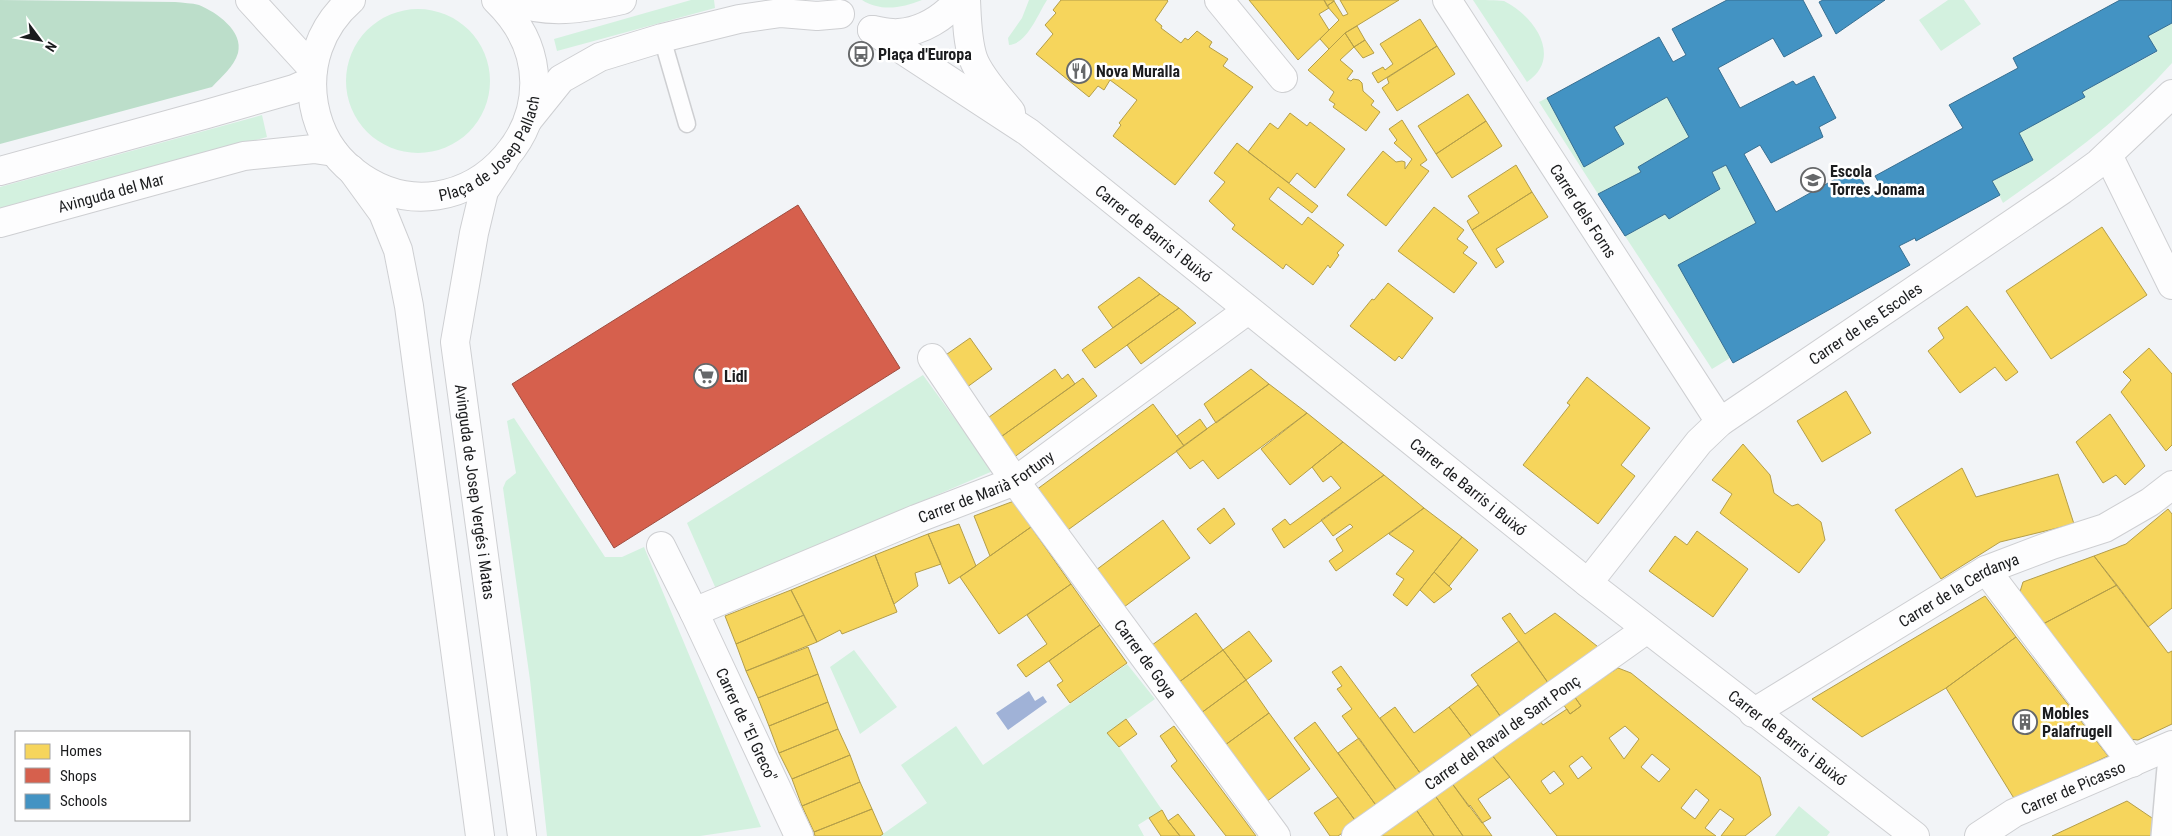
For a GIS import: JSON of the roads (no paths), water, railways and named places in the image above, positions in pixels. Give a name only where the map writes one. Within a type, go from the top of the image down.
[{"type":"street","points":[[0,171],[294,89],[312,75],[250,0]]},
{"type":"street","name":"Plaça de Josep Pallach","points":[[351,0],[326,29],[317,50],[312,75],[312,97],[320,126],[342,161],[365,179],[398,193],[428,195],[458,190],[472,184],[497,167],[519,139],[528,120],[533,101],[532,61],[526,42],[517,25],[496,0]]},
{"type":"street","points":[[509,0],[528,7],[557,10],[590,8],[622,0]]},
{"type":"street","points":[[528,120],[561,78],[600,57],[662,38],[739,19],[781,13],[816,16],[833,7],[848,21],[872,30],[899,33],[924,27],[948,13],[959,0]]},
{"type":"street","name":"Carrer de Barris i Buixó","points":[[966,0],[968,30],[974,59],[994,91],[1028,132]]},
{"type":"street","points":[[1219,0],[1283,78]]},
{"type":"street","name":"Carrer dels Forns","points":[[1447,0],[1720,422]]},
{"type":"street","name":"Carrer de Barris i Buixó","points":[[872,30],[1028,132],[1588,583],[1753,713],[1915,836]]},
{"type":"street","name":"Carrer de les Escoles","points":[[1588,583],[1699,442],[1720,422],[2045,202],[2108,155],[2172,94]]},
{"type":"street","name":"Avinguda del Mar","points":[[0,223],[244,156],[314,149],[342,161]]},
{"type":"street","points":[[2108,155],[2172,285]]},
{"type":"street","name":"Avinguda de Josep Vergés i Matas","points":[[507,156],[484,191],[474,233],[455,342],[522,836]]},
{"type":"street","points":[[342,161],[383,213],[398,250],[409,306],[480,836]]},
{"type":"street","name":"Carrer de Marià Fortuny","points":[[694,612],[908,523],[1015,481],[1248,310]]},
{"type":"street","name":"Carrer de Goya","points":[[932,358],[1015,481],[1276,836]]},
{"type":"street","name":"Carrer de la Cerdanya","points":[[1753,713],[1986,570],[2052,545],[2105,528],[2150,502],[2172,485]]},
{"type":"street","name":"Carrer de \"El Greco\"","points":[[661,546],[799,836]]},
{"type":"street","points":[[1986,570],[2132,763]]},
{"type":"street","name":"Carrer del Raval de Sant Ponç","points":[[1356,836],[1647,629]]},
{"type":"street","points":[[2164,836],[2172,745]]},
{"type":"street","name":"Carrer de Picasso","points":[[1978,836],[2014,813],[2172,745]]},
{"type":"lane","points":[[662,38],[687,124]]},
{"type":"water","points":[[1029,691],[1035,701],[1043,696],[1047,702],[1008,730],[996,713]]},
{"type":"place","name":"Plaça d'Europa","points":[[861,54]]},
{"type":"place","name":"Nova Muralla","points":[[1079,71]]},
{"type":"place","name":"Escola Torres Jonama","points":[[1813,180]]},
{"type":"place","name":"Lidl","points":[[706,376]]},
{"type":"place","name":"Mobles Palafrugell","points":[[2025,722]]}]
